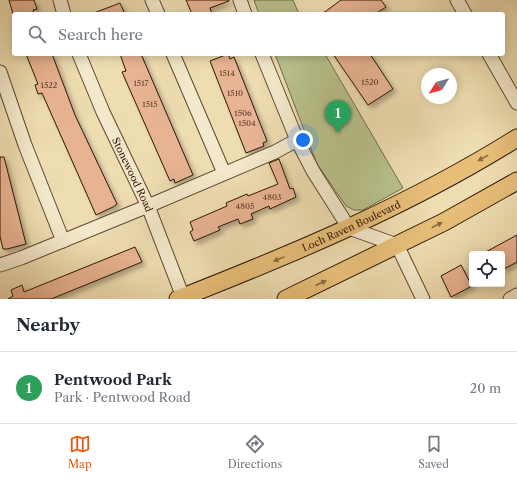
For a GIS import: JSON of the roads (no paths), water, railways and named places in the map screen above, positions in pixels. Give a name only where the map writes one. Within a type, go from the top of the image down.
[{"type":"main road","name":"Loch Raven Boulevard","points":[[180,298],[300,251],[350,228],[426,190],[517,138]]},
{"type":"main road","points":[[286,299],[397,245],[517,181]]},
{"type":"street","points":[[60,0],[63,12]]},
{"type":"street","points":[[152,0],[157,12]]},
{"type":"street","points":[[240,0],[244,12]]},
{"type":"street","points":[[457,0],[464,12]]},
{"type":"street","name":"Stonewood Road","points":[[80,56],[103,112],[148,206],[180,298]]},
{"type":"street","points":[[174,56],[224,173]]},
{"type":"street","points":[[263,56],[298,140],[313,170],[350,228],[397,245],[423,299]]},
{"type":"street","points":[[489,56],[517,103]]},
{"type":"street","points":[[0,72],[25,145],[63,241]]},
{"type":"street","points":[[0,264],[63,241],[148,206],[275,152],[298,140]]},
{"type":"place","name":"Pentwood Park","points":[[338,133]]}]
